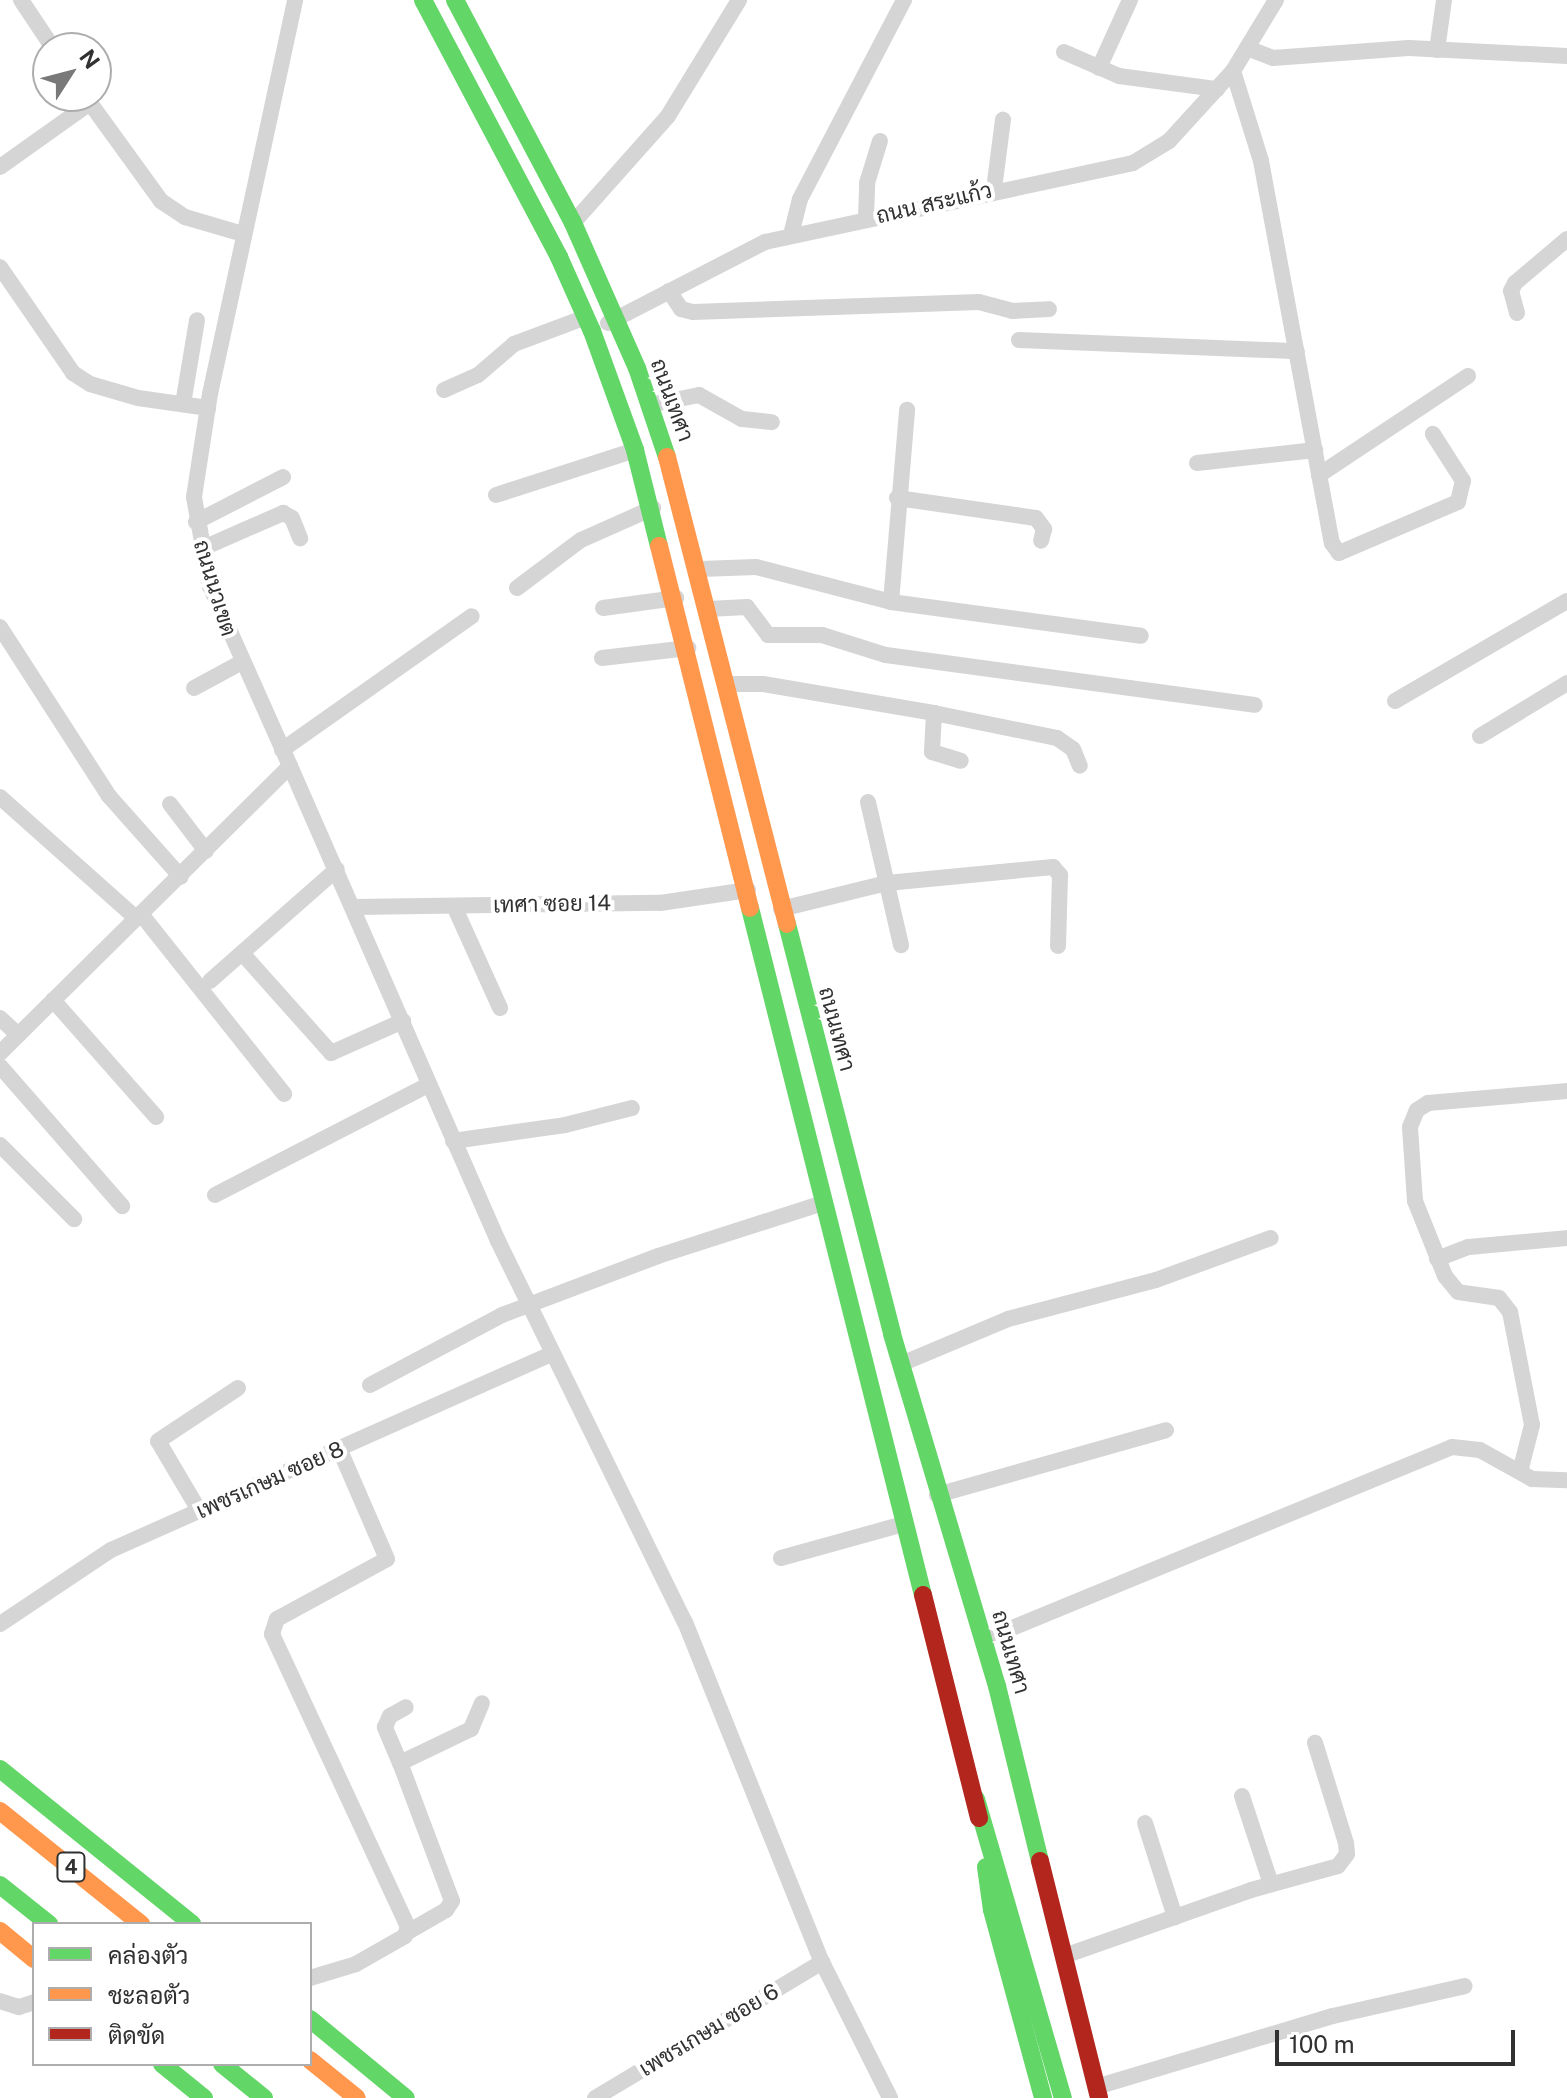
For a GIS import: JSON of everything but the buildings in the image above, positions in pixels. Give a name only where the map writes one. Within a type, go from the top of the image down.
[{"type":"main road","points":[[423,0],[511,163],[589,324],[653,508],[888,1465],[976,1799],[1063,2098]]},
{"type":"main road","name":"ถนนเทศา","points":[[455,0],[573,223],[649,405],[700,569],[781,909],[892,1334],[925,1456],[983,1640],[1098,2092]]},
{"type":"main road","points":[[858,1345],[892,1334]]},
{"type":"main road","points":[[888,1465],[925,1456]]},
{"type":"main road","name":"4","points":[[0,1769],[190,1922]]},
{"type":"main road","points":[[976,1799],[992,1910],[1043,2098]]},
{"type":"main road","name":"4","points":[[0,1811],[139,1922]]},
{"type":"main road","points":[[0,1885],[46,1922]]},
{"type":"main road","points":[[0,1931],[32,1957]]},
{"type":"main road","points":[[312,2021],[406,2098]]},
{"type":"main road","points":[[312,2062],[357,2098]]},
{"type":"main road","points":[[164,2066],[204,2098]]},
{"type":"main road","points":[[224,2066],[264,2098]]},
{"type":"street","points":[[21,0],[42,32]]},
{"type":"street","name":"ถนนนวเขต","points":[[295,0],[208,408],[194,497],[201,549],[240,663],[355,907],[428,1085],[528,1305],[685,1622],[822,1962],[890,2098]]},
{"type":"street","points":[[573,223],[668,116],[739,0]]},
{"type":"street","points":[[791,235],[800,199],[904,0]]},
{"type":"street","points":[[1099,68],[1130,0]]},
{"type":"street","name":"ถนน สระแก้ว","points":[[444,390],[478,375],[514,344],[614,320],[738,253],[791,235],[994,189],[1133,163],[1169,141],[1233,71],[1276,0]]},
{"type":"street","points":[[1437,50],[1444,0]]},
{"type":"street","points":[[1247,48],[1273,58],[1437,50],[1567,56]]},
{"type":"street","points":[[1064,52],[1099,68],[1159,85],[1217,89]]},
{"type":"street","points":[[1233,71],[1249,110],[1332,543],[1347,553],[1458,502],[1463,481],[1433,434]]},
{"type":"street","points":[[0,167],[72,112]]},
{"type":"street","points":[[97,112],[161,201],[185,217],[243,234]]},
{"type":"street","points":[[994,189],[1003,120]]},
{"type":"street","points":[[866,218],[867,183],[880,141]]},
{"type":"street","points":[[1517,313],[1511,291],[1515,283],[1567,239]]},
{"type":"street","points":[[0,267],[73,373],[90,384],[138,398],[208,408]]},
{"type":"street","points":[[669,291],[681,309],[693,312],[979,302],[1013,311],[1049,309]]},
{"type":"street","points":[[183,404],[197,320]]},
{"type":"street","points":[[1019,340],[1297,351]]},
{"type":"street","points":[[1319,475],[1468,376]]},
{"type":"street","points":[[649,405],[699,395],[742,419],[772,422]]},
{"type":"street","points":[[891,602],[897,498],[907,410]]},
{"type":"street","points":[[496,495],[635,450]]},
{"type":"street","points":[[1197,463],[1315,450]]},
{"type":"street","points":[[196,522],[283,477]]},
{"type":"street","points":[[897,498],[1036,518],[1044,529],[1041,541]]},
{"type":"street","points":[[517,588],[581,540],[653,508]]},
{"type":"street","points":[[201,549],[283,513],[292,518],[300,538]]},
{"type":"street","points":[[700,569],[756,567],[891,602],[1141,636]]},
{"type":"street","points":[[603,608],[676,598]]},
{"type":"street","points":[[1395,701],[1567,601]]},
{"type":"street","points":[[708,609],[747,607],[768,635],[822,635],[886,655],[1255,705]]},
{"type":"street","points":[[282,750],[472,616]]},
{"type":"street","points":[[0,627],[109,796],[181,877]]},
{"type":"street","points":[[602,658],[688,648]]},
{"type":"street","points":[[194,688],[240,663]]},
{"type":"street","points":[[1480,736],[1567,683]]},
{"type":"street","points":[[728,684],[763,684],[1057,738],[1073,749],[1080,766]]},
{"type":"street","points":[[934,713],[932,752],[961,761]]},
{"type":"street","points":[[0,1053],[290,766]]},
{"type":"street","points":[[0,797],[138,916],[284,1094]]},
{"type":"street","points":[[868,802],[901,945]]},
{"type":"street","points":[[170,804],[206,851]]},
{"type":"street","points":[[781,909],[887,883],[1053,867],[1060,875],[1058,946]]},
{"type":"street","points":[[210,981],[337,869]]},
{"type":"street","name":"เทศา ซอย 14","points":[[355,907],[660,903],[748,890]]},
{"type":"street","points":[[454,906],[500,1008]]},
{"type":"street","points":[[242,953],[331,1053],[403,1021]]},
{"type":"street","points":[[53,1000],[156,1117]]},
{"type":"street","points":[[0,1018],[18,1035]]},
{"type":"street","points":[[0,1066],[122,1206]]},
{"type":"street","points":[[215,1195],[428,1085]]},
{"type":"street","points":[[1520,1472],[1532,1425],[1510,1312],[1499,1298],[1458,1292],[1437,1259],[1411,1178],[1410,1127],[1417,1110],[1438,1102],[1567,1091]]},
{"type":"street","points":[[453,1141],[565,1125],[632,1108]]},
{"type":"street","points":[[0,1145],[74,1219]]},
{"type":"street","points":[[370,1385],[464,1332],[528,1305],[658,1256],[823,1203]]},
{"type":"street","points":[[901,1364],[1008,1319],[1156,1280],[1271,1238]]},
{"type":"street","points":[[1437,1259],[1457,1249],[1567,1238]]},
{"type":"street","name":"เพชรเกษม ซอย 8","points":[[0,1624],[111,1550],[551,1354]]},
{"type":"street","points":[[200,1512],[158,1441],[238,1388]]},
{"type":"street","points":[[937,1495],[1166,1430]]},
{"type":"street","points":[[339,1448],[387,1559],[277,1619],[272,1634],[406,1933]]},
{"type":"street","points":[[983,1640],[1443,1449],[1480,1450],[1545,1482],[1567,1480]]},
{"type":"street","points":[[781,1558],[904,1524]]},
{"type":"street","points":[[400,1763],[471,1729],[482,1703]]},
{"type":"street","points":[[312,1977],[356,1964],[446,1910],[452,1901],[385,1727],[390,1716],[406,1707]]},
{"type":"street","points":[[1064,1956],[1271,1884],[1338,1866],[1347,1854],[1315,1743]]},
{"type":"street","points":[[1242,1796],[1271,1884]]},
{"type":"street","points":[[1145,1823],[1175,1917]]},
{"type":"street","name":"เพชรเกษม ซอย 6","points":[[595,2098],[822,1962]]},
{"type":"street","points":[[1098,2092],[1333,2016],[1465,1986]]},
{"type":"street","points":[[0,2001],[19,2007],[32,2003]]},
{"type":"traffic: fast","points":[[423,0],[559,257],[592,331],[635,450],[659,546]]},
{"type":"traffic: fast","points":[[455,0],[573,223],[637,368],[667,457]]},
{"type":"traffic: fast","points":[[750,908],[923,1595]]},
{"type":"traffic: fast","points":[[787,924],[892,1334],[997,1686],[1040,1861]]},
{"type":"traffic: fast","points":[[0,1769],[190,1922]]},
{"type":"traffic: fast","points":[[976,1799],[1063,2098]]},
{"type":"traffic: fast","points":[[986,1867],[992,1910],[1043,2098]]},
{"type":"traffic: fast","points":[[0,1885],[46,1922]]},
{"type":"traffic: fast","points":[[312,2021],[406,2098]]},
{"type":"traffic: fast","points":[[164,2066],[204,2098]]},
{"type":"traffic: fast","points":[[224,2066],[264,2098]]},
{"type":"traffic: slow","points":[[667,457],[787,924]]},
{"type":"traffic: slow","points":[[659,546],[750,908]]},
{"type":"traffic: slow","points":[[0,1811],[139,1922]]},
{"type":"traffic: slow","points":[[0,1931],[32,1957]]},
{"type":"traffic: slow","points":[[312,2062],[357,2098]]},
{"type":"traffic: jam","points":[[923,1595],[979,1818]]},
{"type":"traffic: jam","points":[[1040,1861],[1099,2098]]}]
